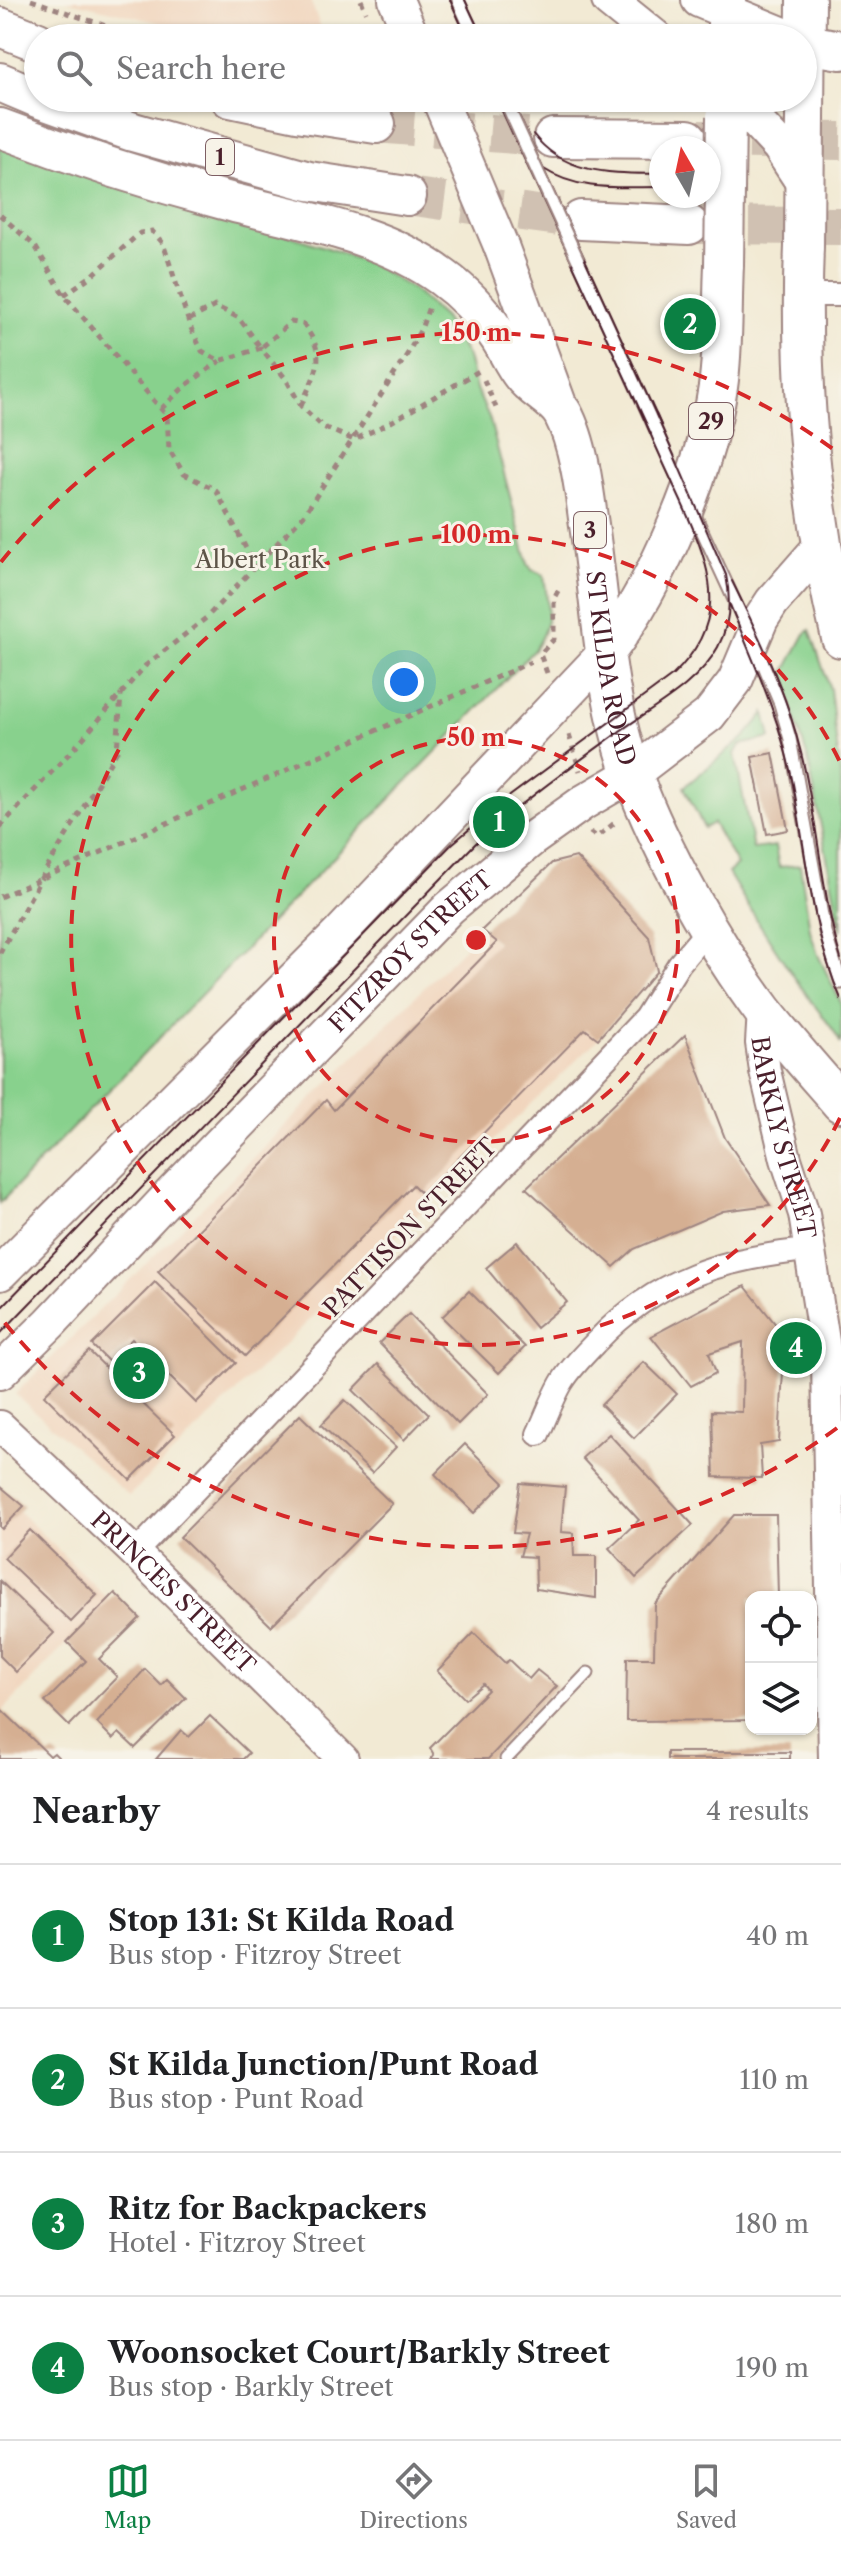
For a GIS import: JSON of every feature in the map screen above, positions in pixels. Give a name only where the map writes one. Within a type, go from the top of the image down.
[{"type":"highway","points":[[806,0],[808,24]]},
{"type":"highway","points":[[0,27],[24,36]]},
{"type":"highway","name":"1","points":[[0,82],[24,92]]},
{"type":"highway","name":"1","points":[[77,112],[133,132],[309,181],[407,196]]},
{"type":"highway","points":[[297,112],[376,124]]},
{"type":"highway","name":"29","points":[[607,651],[633,613],[686,498],[706,443],[718,385],[733,112]]},
{"type":"highway","points":[[805,112],[804,394],[811,470],[831,537],[841,638]]},
{"type":"highway","points":[[0,128],[152,181],[339,230],[413,259],[443,277],[466,297],[497,333],[523,377],[562,412]]},
{"type":"highway","points":[[553,138],[649,139]]},
{"type":"highway","points":[[581,220],[689,225]]},
{"type":"highway","name":"ST KILDA ROAD","points":[[562,412],[586,500],[615,718],[632,774],[670,857],[710,927],[763,1010],[841,1103]]},
{"type":"main road","points":[[396,0],[406,24]]},
{"type":"main road","points":[[609,0],[639,24]]},
{"type":"main road","points":[[720,13],[752,24]]},
{"type":"main road","name":"ST KILDA ROAD","points":[[429,112],[501,246],[562,412]]},
{"type":"main road","points":[[739,112],[779,146],[804,184]]},
{"type":"main road","name":"FITZROY STREET","points":[[0,1372],[449,908],[532,839],[584,802],[632,774],[689,733],[719,705],[741,670],[761,619],[779,592],[831,537]]},
{"type":"main road","points":[[0,1273],[340,933],[607,651]]},
{"type":"main road","name":"BARKLY STREET","points":[[763,1010],[761,1043],[765,1071],[778,1128],[804,1214],[827,1360],[834,1759]]},
{"type":"main road","name":"BARKLY STREET","points":[[827,1360],[841,1319]]},
{"type":"main road","name":"PRINCES STREET","points":[[0,1426],[135,1553],[343,1759]]},
{"type":"street","points":[[804,281],[841,295]]},
{"type":"street","name":"PATTISON STREET","points":[[135,1553],[645,1018],[679,964],[710,927]]},
{"type":"street","points":[[538,1434],[563,1381],[597,1340],[634,1306],[664,1287],[704,1270],[751,1258],[809,1250]]},
{"type":"lane","points":[[458,0],[469,24]]},
{"type":"lane","points":[[510,112],[753,639],[780,704],[790,739],[825,932],[841,983]]},
{"type":"lane","points":[[506,1759],[588,1673]]},
{"type":"path","points":[[31,0],[100,24]]},
{"type":"path","points":[[0,215],[35,246],[64,295],[167,416],[169,449],[184,474],[216,490],[255,566]]},
{"type":"path","points":[[64,295],[94,274],[140,233],[152,231],[163,243],[202,351],[220,361]]},
{"type":"path","points":[[0,827],[145,666],[206,618],[304,515],[408,353],[435,293]]},
{"type":"path","points":[[189,320],[215,306],[239,318],[286,379],[301,406],[323,427],[354,440],[479,371]]},
{"type":"path","points":[[161,409],[185,386],[220,361],[261,348],[291,322],[303,324],[317,343],[318,362],[301,406]]},
{"type":"path","points":[[483,379],[497,410]]},
{"type":"path","points":[[546,668],[540,654],[554,639],[554,598],[559,589]]},
{"type":"path","points":[[0,897],[531,662]]},
{"type":"path","points":[[0,953],[117,751],[121,693]]},
{"type":"path","points":[[571,741],[579,765]]},
{"type":"shaded area","points":[[66,0],[310,0],[319,24],[165,24]]},
{"type":"shaded area","points":[[482,930],[598,1039],[129,1496],[15,1394]]},
{"type":"shaded area","points":[[0,1493],[108,1599],[0,1714]]},
{"type":"green space","name":"Albert Park","points":[[0,137],[47,157],[331,249],[375,266],[412,289],[444,318],[468,357],[476,389],[489,417],[528,564],[532,570],[544,575],[548,614],[534,650],[0,1203]]},
{"type":"green space","points":[[810,630],[830,689],[841,780],[841,930],[808,759],[782,677]]},
{"type":"green space","points":[[765,713],[771,738],[740,745],[735,754],[753,849],[775,846],[779,867],[800,865],[810,930],[818,955],[841,1003],[841,1044],[728,873],[737,865],[713,823],[704,828],[684,787],[746,736]]},
{"type":"building","points":[[773,753],[788,830],[767,834],[752,757]]},
{"type":"building","points":[[576,857],[649,937],[657,971],[598,1039],[585,1029],[423,1195],[413,1185],[245,1356],[158,1271],[326,1100],[334,1110],[497,942],[482,930],[552,863]]},
{"type":"building","points":[[685,1035],[725,1138],[770,1205],[723,1211],[634,1249],[614,1267],[526,1188]]},
{"type":"building","points":[[517,1242],[567,1302],[536,1328],[486,1268]]},
{"type":"building","points":[[155,1282],[236,1363],[196,1403],[132,1339],[109,1362],[92,1345]]},
{"type":"building","points":[[745,1286],[785,1336],[779,1442],[760,1445],[762,1478],[714,1477],[712,1411],[742,1412],[743,1342],[709,1353],[716,1373],[691,1386],[651,1336]]},
{"type":"building","points":[[469,1291],[525,1347],[499,1373],[442,1317]]},
{"type":"building","points":[[409,1314],[488,1394],[458,1424],[379,1343]]},
{"type":"building","points":[[89,1351],[175,1435],[130,1480],[44,1395]]},
{"type":"building","points":[[644,1362],[677,1394],[634,1438],[601,1405]]},
{"type":"building","points":[[378,1364],[429,1414],[404,1440],[353,1390]]},
{"type":"building","points":[[345,1400],[396,1447],[372,1473],[321,1425]]},
{"type":"building","points":[[300,1415],[392,1504],[271,1626],[180,1537]]},
{"type":"building","points":[[609,1434],[693,1525],[636,1578],[609,1548],[639,1520],[582,1458]]},
{"type":"building","points":[[465,1444],[504,1483],[474,1513],[435,1474]]},
{"type":"building","points":[[520,1483],[565,1487],[561,1532],[573,1533],[574,1556],[596,1556],[596,1598],[536,1589],[535,1557],[520,1556],[526,1534],[513,1533]]},
{"type":"building","points":[[0,1486],[24,1506],[2,1529],[0,1527]]},
{"type":"building","points":[[734,1515],[776,1515],[778,1591],[745,1591],[745,1720],[626,1721],[627,1658],[654,1658],[655,1604]]},
{"type":"building","points":[[30,1530],[97,1595],[71,1622],[4,1558]]},
{"type":"building","points":[[0,1581],[54,1633],[16,1672],[0,1656]]},
{"type":"building","points":[[115,1593],[140,1618],[99,1659],[117,1677],[69,1726],[45,1702],[86,1661],[67,1642]]},
{"type":"building","points":[[474,1633],[505,1663],[509,1660],[529,1679],[537,1670],[557,1686],[488,1759],[431,1759],[434,1755],[430,1748],[488,1690],[483,1684],[465,1699],[437,1671]]},
{"type":"building","points":[[145,1669],[161,1685],[167,1679],[186,1698],[135,1748],[119,1733],[113,1739],[97,1723]]},
{"type":"building","points":[[0,1708],[50,1756],[54,1753],[60,1759],[0,1759]]},
{"type":"building","points":[[210,1716],[249,1753],[243,1759],[156,1759],[181,1730],[189,1737]]},
{"type":"building","points":[[667,1752],[790,1752],[790,1759],[667,1759]]},
{"type":"tunnel","points":[[376,124],[553,138]]},
{"type":"tunnel","points":[[721,139],[841,141]]},
{"type":"tunnel","points":[[407,196],[581,220]]},
{"type":"tunnel","points":[[692,225],[841,226]]},
{"type":"tram line","points":[[450,0],[461,24]]},
{"type":"tram line","points":[[465,0],[476,24]]},
{"type":"tram line","points":[[502,112],[651,434]]},
{"type":"tram line","points":[[517,112],[661,425]]},
{"type":"tram line","points":[[533,134],[546,148],[575,165],[608,172],[649,174]]},
{"type":"tram line","points":[[542,168],[585,185],[649,187]]},
{"type":"tram line","points":[[0,1334],[475,844],[562,774],[672,696],[709,661],[722,638],[727,620],[729,593],[726,575],[656,414]]},
{"type":"tram line","points":[[0,1309],[452,844],[499,804],[673,675],[690,656],[708,619],[709,582],[698,541],[646,423]]},
{"type":"tram line","points":[[732,581],[771,665],[795,731],[841,959]]},
{"type":"tram line","points":[[730,605],[766,693],[788,761],[816,920],[841,999]]},
{"type":"place","name":"St Kilda Junction/Punt Road","points":[[690,324]]},
{"type":"place","name":"Stop 131: St Kilda Road","points":[[499,822]]},
{"type":"place","name":"Woonsocket Court/Barkly Street","points":[[796,1348]]},
{"type":"place","name":"Ritz for Backpackers","points":[[139,1373]]}]
